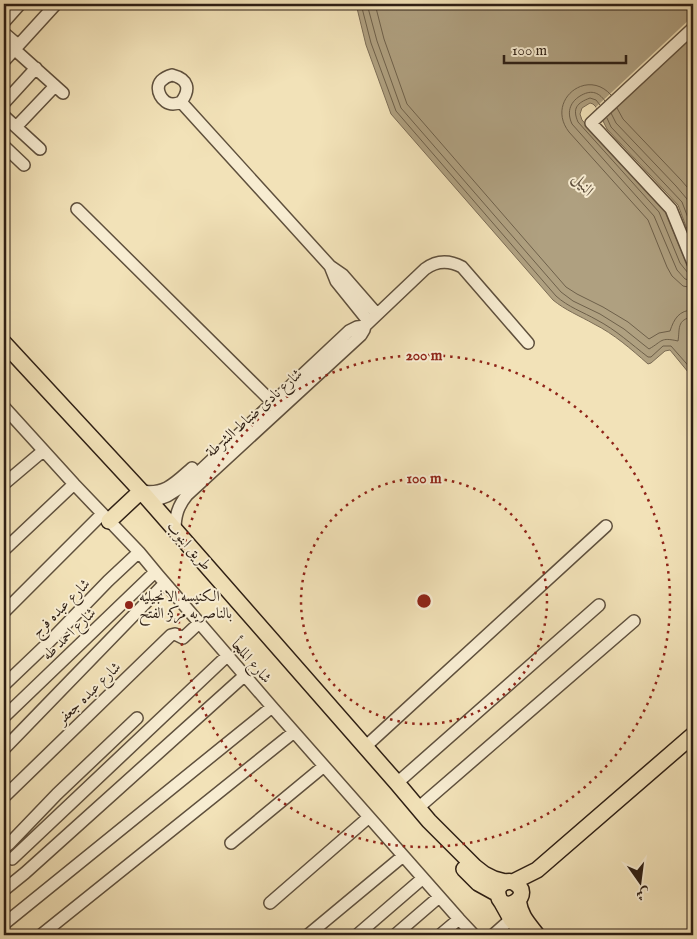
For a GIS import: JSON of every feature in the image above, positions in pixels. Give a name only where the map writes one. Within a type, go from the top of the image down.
[{"type":"main road","name":"طريق ابنوب","points":[[4,343],[141,498],[175,530],[429,821],[475,867],[494,879],[504,890]]},
{"type":"main road","points":[[108,517],[141,498]]},
{"type":"main road","points":[[504,890],[541,867],[693,735]]},
{"type":"main road","points":[[520,898],[693,747]]},
{"type":"main road","points":[[504,890],[519,886],[521,892],[520,910],[537,935]]},
{"type":"main road","points":[[504,890],[511,919],[526,935]]},
{"type":"street","points":[[4,22],[20,4]]},
{"type":"street","points":[[4,61],[56,4]]},
{"type":"street","points":[[693,28],[592,123],[671,210],[693,263]]},
{"type":"street","points":[[4,33],[36,68],[59,89],[16,127]]},
{"type":"street","points":[[4,103],[36,68]]},
{"type":"street","points":[[181,102],[330,266],[343,275],[370,321]]},
{"type":"street","points":[[4,116],[40,149]]},
{"type":"street","points":[[4,146],[24,165]]},
{"type":"street","points":[[78,208],[273,403]]},
{"type":"street","name":"شارع نادى ضباط الشرطة","points":[[141,498],[167,496],[202,475],[361,335],[370,321],[425,269],[435,263],[452,263],[462,267],[528,343]]},
{"type":"street","name":"شارع نادى ضباط الشرطة","points":[[175,530],[176,517],[180,505],[216,456],[349,331],[370,321]]},
{"type":"street","name":"شارع الملجأ","points":[[4,407],[74,484],[108,517],[244,676],[474,935]]},
{"type":"street","points":[[4,484],[44,450]]},
{"type":"street","points":[[141,498],[172,486],[208,454],[216,456]]},
{"type":"street","points":[[4,550],[74,484]]},
{"type":"street","points":[[4,612],[108,517]]},
{"type":"street","points":[[365,747],[606,526]]},
{"type":"street","name":"شارع عبده فرج","points":[[4,685],[139,552]]},
{"type":"street","name":"شارع احمد طه","points":[[4,717],[155,572]]},
{"type":"street","points":[[4,748],[164,583]]},
{"type":"street","points":[[397,783],[599,605]]},
{"type":"street","points":[[418,808],[634,621]]},
{"type":"street","name":"شارع عبده جعفر","points":[[4,797],[170,635],[175,634],[183,638],[199,623]]},
{"type":"street","points":[[12,859],[227,656]]},
{"type":"street","points":[[4,890],[244,676]]},
{"type":"street","points":[[4,924],[272,707]]},
{"type":"street","points":[[6,842],[137,718]]},
{"type":"street","points":[[41,935],[294,732]]},
{"type":"street","points":[[231,843],[324,766]]},
{"type":"street","points":[[270,903],[369,817]]},
{"type":"street","points":[[308,935],[403,856]]},
{"type":"street","points":[[357,935],[423,878]]},
{"type":"street","points":[[395,935],[439,897]]},
{"type":"street","points":[[440,935],[459,919]]},
{"type":"street","points":[[493,935],[511,919]]},
{"type":"water","name":"النيل","points":[[356,4],[693,4],[693,245],[678,205],[607,129],[596,107],[590,103],[582,108],[580,114],[582,120],[666,213],[685,260],[693,271],[693,328],[690,331],[693,343],[693,378],[670,350],[665,351],[648,364],[608,332],[553,300],[391,114],[366,45]]},
{"type":"pier","points":[[693,16],[693,35],[602,120],[596,107]]},
{"type":"place","name":"الكنيسه الانجيليه بالناصريه مركز الفتح","points":[[129,605]]}]
